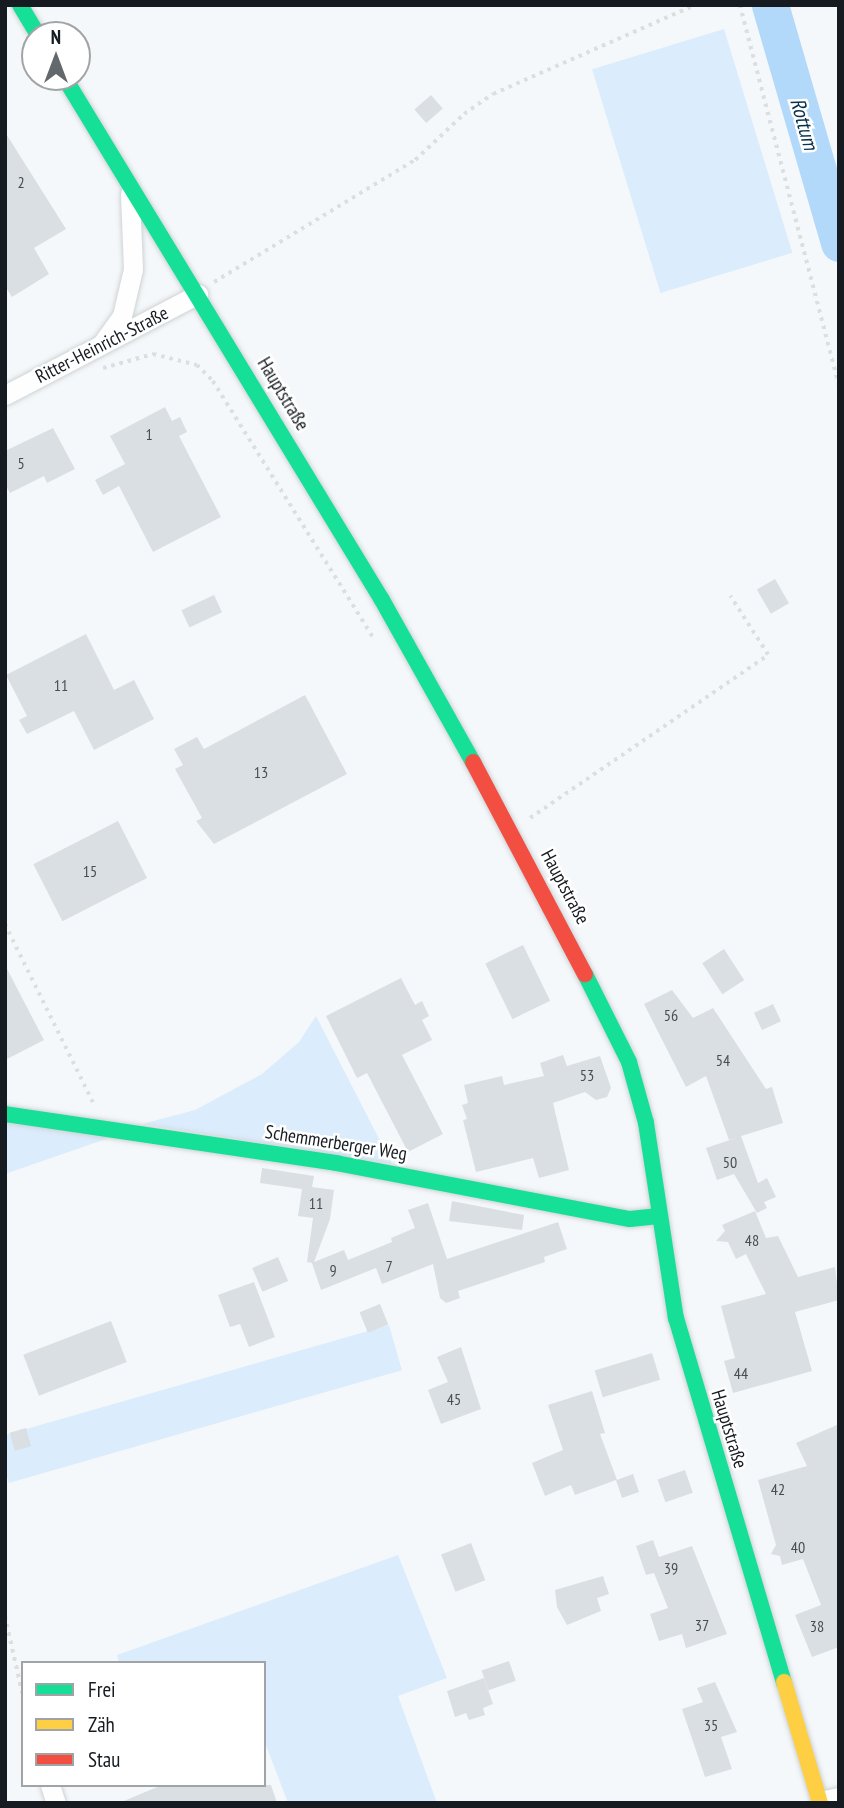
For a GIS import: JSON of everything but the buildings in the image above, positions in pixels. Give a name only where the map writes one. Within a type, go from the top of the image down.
[{"type":"main road","points":[[20,5],[30,21]]},
{"type":"main road","name":"Hauptstraße","points":[[73,91],[382,600],[511,831],[629,1062],[646,1123],[659,1216],[686,1358],[826,1800]]},
{"type":"main road","name":"Schemmerberger Weg","points":[[5,1114],[389,1172],[630,1219],[659,1216]]},
{"type":"street","points":[[101,345],[122,316],[133,269],[134,217],[128,179]]},
{"type":"street","name":"Ritter-Heinrich-Straße","points":[[5,395],[198,294]]},
{"type":"path","points":[[198,294],[235,267],[415,160],[464,114],[493,94],[695,5]]},
{"type":"path","points":[[740,5],[839,384]]},
{"type":"path","points":[[100,369],[153,354],[197,365],[213,381],[378,645]]},
{"type":"path","points":[[511,831],[768,655],[730,596]]},
{"type":"path","points":[[5,924],[107,1130]]},
{"type":"path","points":[[5,1616],[21,1686]]},
{"type":"shaded area","points":[[724,29],[792,253],[660,293],[592,69]]},
{"type":"shaded area","points":[[316,1016],[392,1164],[142,1124],[195,1110],[262,1074],[299,1042]]},
{"type":"shaded area","points":[[5,1120],[109,1138],[5,1174]]},
{"type":"shaded area","points":[[389,1325],[402,1370],[9,1483],[5,1470],[5,1435]]},
{"type":"shaded area","points":[[398,1555],[447,1678],[398,1696],[437,1803],[288,1803],[266,1745],[266,1661],[118,1661],[117,1655]]},
{"type":"waterway","name":"Rottum","points":[[770,5],[839,243]]},
{"type":"traffic: fast","points":[[20,5],[30,21]]},
{"type":"traffic: fast","points":[[73,91],[382,600],[473,762]]},
{"type":"traffic: fast","points":[[585,974],[629,1062],[646,1123],[676,1318],[784,1682]]},
{"type":"traffic: fast","points":[[5,1114],[336,1163],[630,1219],[659,1216]]},
{"type":"traffic: slow","points":[[784,1682],[820,1803]]},
{"type":"traffic: jam","points":[[473,762],[585,974]]}]
